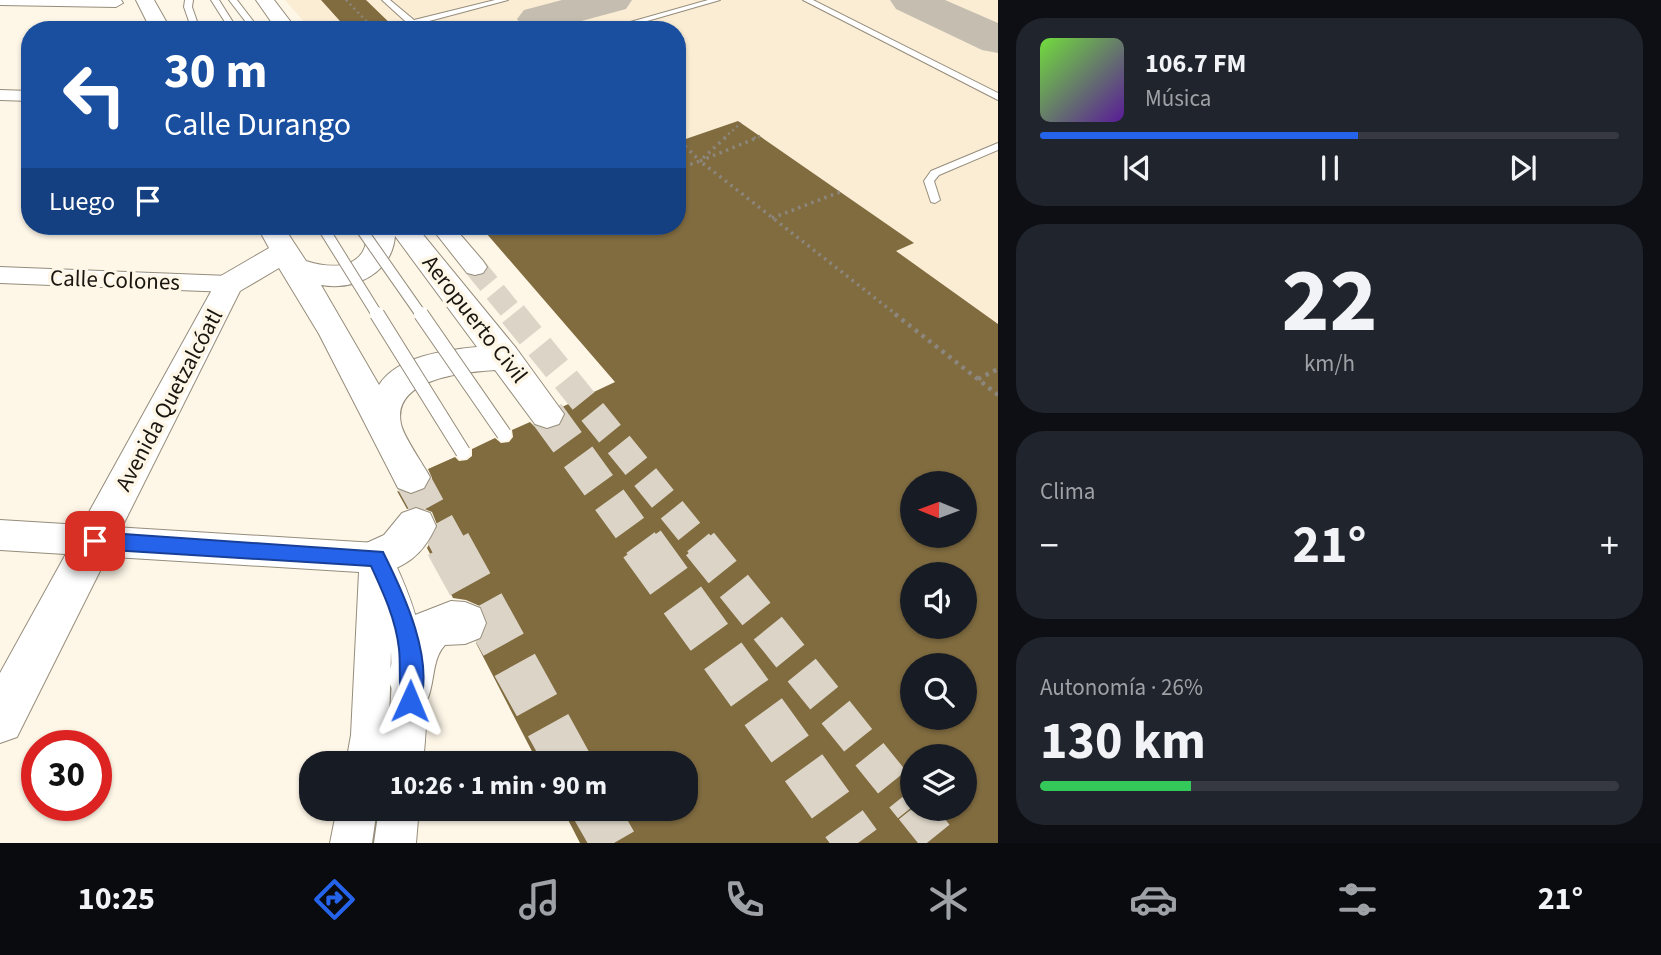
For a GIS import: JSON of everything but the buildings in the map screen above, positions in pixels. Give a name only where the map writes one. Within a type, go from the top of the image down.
[{"type":"street","points":[[145,0],[156,21]]},
{"type":"street","points":[[265,0],[280,21]]},
{"type":"street","points":[[3,2],[116,3]]},
{"type":"street","points":[[0,95],[21,96]]},
{"type":"street","points":[[282,248],[328,277],[341,277],[369,263],[379,253],[383,242],[381,235]]},
{"type":"street","name":"Aeropuerto Civil","points":[[409,235],[547,414]]},
{"type":"street","name":"Aeropuerto Civil","points":[[448,235],[475,267]]},
{"type":"street","points":[[282,248],[334,332],[411,477]]},
{"type":"street","name":"Avenida Quetzalcóatl","points":[[0,720],[229,284],[282,248]]},
{"type":"street","name":"Calle Colones","points":[[0,275],[229,284]]},
{"type":"street","points":[[383,425],[382,413],[388,400],[408,378],[421,370],[448,362],[505,357]]},
{"type":"street","points":[[0,535],[376,558],[398,548],[416,526]]},
{"type":"street","points":[[376,558],[401,612],[409,645],[412,682]]},
{"type":"street","points":[[376,558],[387,750]]},
{"type":"street","points":[[387,750],[412,682],[414,651],[423,637],[435,628],[447,623],[465,622]]},
{"type":"street","points":[[351,843],[355,821]]},
{"type":"street","points":[[395,843],[398,821]]},
{"type":"lane","points":[[189,0],[188,7],[193,21]]},
{"type":"lane","points":[[215,0],[228,21]]},
{"type":"lane","points":[[233,0],[249,21]]},
{"type":"lane","points":[[386,0],[410,21]]},
{"type":"lane","points":[[420,21],[505,0]]},
{"type":"lane","points":[[639,21],[716,0]]},
{"type":"lane","points":[[807,0],[998,97]]},
{"type":"lane","points":[[935,200],[929,181],[935,173],[998,146]]},
{"type":"lane","points":[[328,235],[463,453]]},
{"type":"lane","points":[[365,235],[504,434]]},
{"type":"path","points":[[346,0],[366,21]]},
{"type":"path","points":[[700,161],[741,123]]},
{"type":"path","points":[[686,166],[760,136]]},
{"type":"path","points":[[686,147],[700,161],[998,395]]},
{"type":"path","points":[[772,218],[840,192]]},
{"type":"path","points":[[978,379],[998,369]]},
{"type":"shaded area","points":[[285,0],[998,0],[998,824],[977,782],[977,744],[920,744],[908,730],[977,730],[977,653],[900,653],[900,720],[488,235],[686,235],[686,21],[303,21]]},
{"type":"taxiway","points":[[539,19],[611,0]]},
{"type":"taxiway","points":[[911,0],[998,40]]},
{"type":"tunnel","points":[[475,267],[515,316]]},
{"type":"tunnel","points":[[513,314],[701,546]]},
{"type":"tunnel","points":[[547,414],[643,546]]},
{"type":"tunnel","points":[[411,477],[449,546]]},
{"type":"tunnel","points":[[448,544],[562,751]]},
{"type":"tunnel","points":[[642,544],[858,843]]},
{"type":"tunnel","points":[[700,544],[900,792]]},
{"type":"tunnel","points":[[601,821],[614,843]]},
{"type":"tunnel","points":[[923,821],[941,843]]},
{"type":"route","points":[[95,541],[376,558],[396,598],[409,645],[412,682],[410,701]]}]
